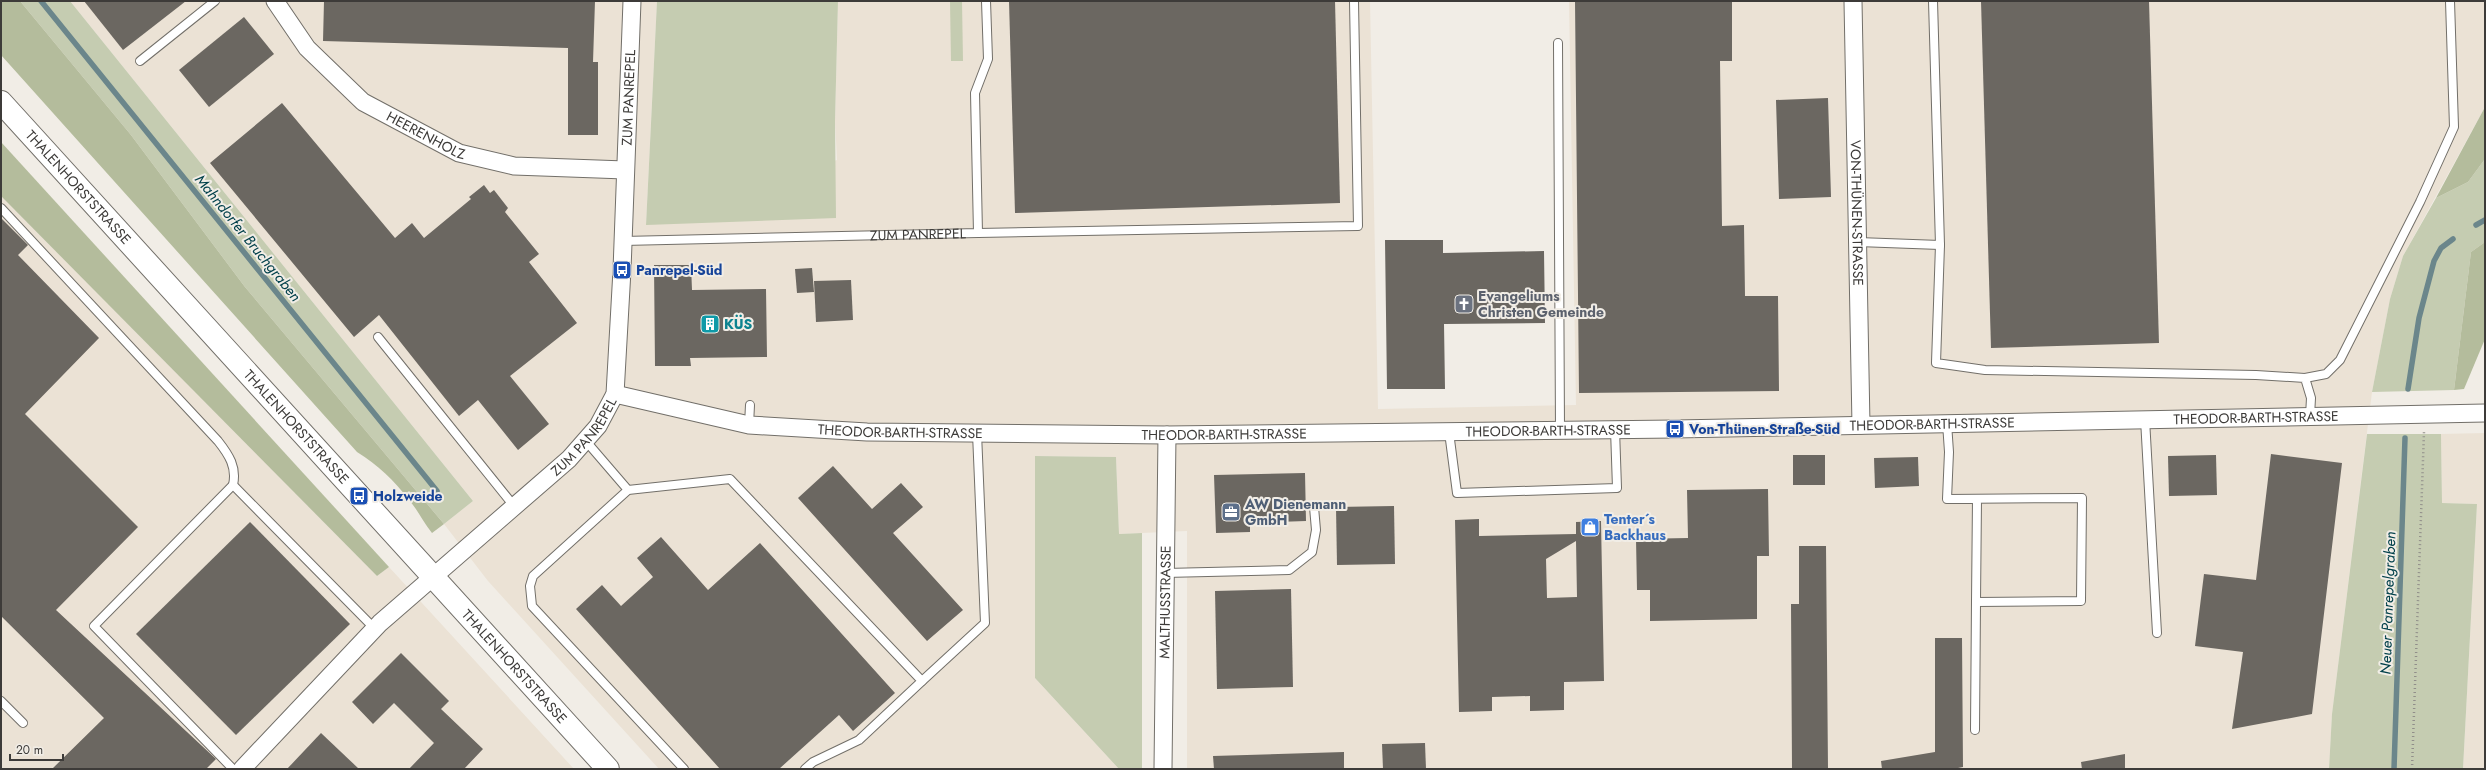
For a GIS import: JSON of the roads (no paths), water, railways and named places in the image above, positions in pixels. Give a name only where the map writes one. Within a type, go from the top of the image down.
[{"type":"main road","name":"THALENHORSTSTRASSE","points":[[1,102],[608,769]]},
{"type":"street","name":"HEERENHOLZ","points":[[275,1],[307,48],[363,102],[459,153],[514,166],[625,170]]},
{"type":"street","name":"ZUM PANREPEL","points":[[433,575],[569,459],[598,426],[615,394],[623,242],[632,1]]},
{"type":"street","name":"VON-THÜNEN-STRASSE","points":[[1853,1],[1861,425]]},
{"type":"street","name":"THEODOR-BARTH-STRASSE","points":[[615,394],[749,425],[867,432],[1167,435],[1449,432],[2485,413]]},
{"type":"street","name":"MALTHUSSTRASSE","points":[[1164,769],[1167,435]]},
{"type":"street","points":[[242,769],[375,629],[433,575]]},
{"type":"lane","points":[[140,61],[215,1]]},
{"type":"lane","name":"ZUM PANREPEL","points":[[623,242],[978,234],[974,93],[988,59],[986,1]]},
{"type":"lane","points":[[978,234],[1358,226],[1354,1]]},
{"type":"lane","points":[[1933,1],[1940,245],[1936,363],[1985,370],[2256,375],[2305,378],[2326,374],[2340,360],[2420,202],[2454,127],[2450,1]]},
{"type":"lane","points":[[1558,42],[1560,430]]},
{"type":"lane","points":[[1,208],[218,441],[233,464],[235,474],[233,485],[94,626],[233,769]]},
{"type":"lane","points":[[1858,242],[1940,245]]},
{"type":"lane","points":[[378,337],[514,506]]},
{"type":"lane","points":[[2305,378],[2311,398],[2310,416]]},
{"type":"lane","points":[[749,425],[750,405]]},
{"type":"lane","points":[[2145,419],[2157,633]]},
{"type":"lane","points":[[1947,423],[1949,452],[1947,499],[2082,498],[2081,601],[1976,602]]},
{"type":"lane","points":[[1449,432],[1457,493],[1617,488],[1615,429]]},
{"type":"lane","points":[[804,769],[813,762],[859,740],[985,623],[977,433]]},
{"type":"lane","points":[[585,440],[628,490]]},
{"type":"lane","points":[[684,769],[532,606],[530,586],[534,576],[628,490],[730,479],[922,681]]},
{"type":"lane","points":[[233,485],[375,629]]},
{"type":"lane","points":[[1975,730],[1978,499]]},
{"type":"lane","points":[[1165,573],[1289,570],[1312,552],[1316,530],[1314,507]]},
{"type":"lane","points":[[1,701],[23,723]]},
{"type":"waterway","name":"Mahndorfer Bruchgraben","points":[[41,1],[437,491]]},
{"type":"waterway","name":"Neuer Panrepelgraben","points":[[2476,225],[2485,220]]},
{"type":"waterway","name":"Neuer Panrepelgraben","points":[[2408,389],[2419,318],[2434,261],[2441,248],[2453,239]]},
{"type":"waterway","name":"Neuer Panrepelgraben","points":[[2394,769],[2405,438]]},
{"type":"place","name":"Panrepel-Süd","points":[[622,270]]},
{"type":"place","name":"Evangeliums Christen Gemeinde","points":[[1464,304]]},
{"type":"place","name":"KÜS","points":[[710,324]]},
{"type":"place","name":"Von-Thünen-Straße-Süd","points":[[1675,429]]},
{"type":"place","name":"Holzweide","points":[[359,496]]},
{"type":"place","name":"AW Dienemann GmbH","points":[[1231,512]]},
{"type":"place","name":"Tenter´s Backhaus","points":[[1590,527]]}]
